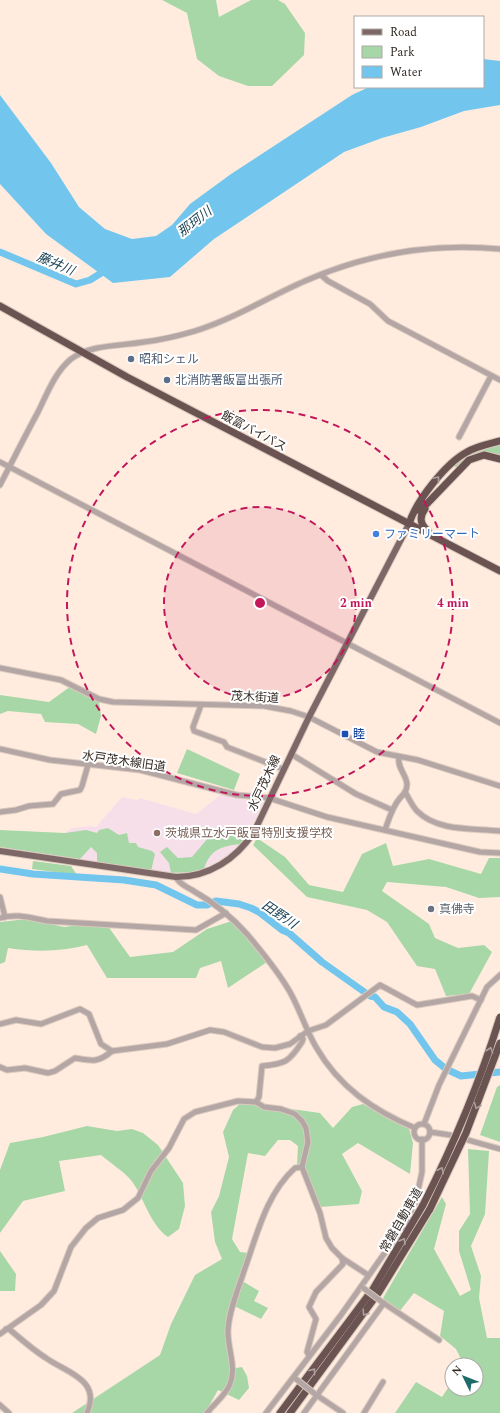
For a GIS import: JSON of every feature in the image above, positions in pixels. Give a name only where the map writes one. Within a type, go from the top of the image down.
[{"type":"highway","name":"飯富バイパス","points":[[0,306],[82,353],[500,571]]},
{"type":"highway","points":[[409,524],[411,516],[432,485],[451,465],[473,449],[500,441]]},
{"type":"highway","points":[[409,524],[469,460],[484,455],[500,459]]},
{"type":"highway","points":[[430,500],[421,520],[423,526],[433,536]]},
{"type":"highway","name":"常磐自動車道","points":[[280,1413],[373,1289],[427,1207],[473,1097],[500,1017]]},
{"type":"highway","name":"常磐自動車道","points":[[290,1413],[379,1292],[427,1207],[466,1133],[500,1043]]},
{"type":"main road","name":"水戸茂木線","points":[[0,851],[176,877],[196,875],[208,871],[219,866],[238,853],[254,832],[309,717],[409,524]]},
{"type":"street","points":[[0,484],[57,374],[72,358],[82,353],[100,347],[144,342],[195,331],[228,318],[321,275],[375,258],[413,251],[447,248],[500,250]]},
{"type":"street","points":[[321,275],[328,281],[370,304],[388,321],[500,380]]},
{"type":"street","points":[[459,437],[491,376]]},
{"type":"street","points":[[0,462],[500,722]]},
{"type":"street","name":"茂木街道","points":[[0,668],[61,680],[99,699],[113,702],[277,708],[309,717],[377,752],[418,760],[500,786]]},
{"type":"street","points":[[201,705],[193,727],[194,731],[224,742],[226,747],[283,769]]},
{"type":"street","name":"水戸茂木線旧道","points":[[0,749],[35,758],[140,770],[237,795],[269,798],[327,818],[480,852],[500,853]]},
{"type":"street","points":[[291,754],[356,794],[392,810]]},
{"type":"street","points":[[385,830],[392,810],[405,792],[407,782],[398,763],[399,757]]},
{"type":"street","points":[[0,812],[53,804],[61,794],[80,790],[88,765]]},
{"type":"street","points":[[405,792],[416,810],[425,818],[442,826],[500,831]]},
{"type":"street","points":[[176,877],[183,885],[207,899],[226,913],[269,960],[290,992],[308,1031],[328,1064],[342,1082],[360,1099],[378,1111],[415,1128]]},
{"type":"street","points":[[0,898],[2,918],[0,922]]},
{"type":"street","points":[[2,918],[24,916],[47,921],[196,930],[226,913]]},
{"type":"street","points":[[424,1124],[441,1080],[487,987],[500,975]]},
{"type":"street","points":[[0,1024],[16,1020],[41,1024],[80,1009],[89,1014],[98,1040],[104,1048],[112,1051],[167,1044],[210,1030],[224,1032],[268,1048],[281,1048],[290,1044],[308,1031],[326,1024],[380,985],[417,1005],[472,996],[481,1000]]},
{"type":"street","points":[[256,1102],[260,1091],[262,1066],[282,1064],[287,1061],[302,1042],[303,1039],[300,1036]]},
{"type":"street","points":[[0,1066],[7,1070],[25,1068],[48,1073],[55,1072],[75,1058],[97,1061],[103,1059],[112,1051]]},
{"type":"street","points":[[0,1334],[41,1305],[54,1291],[71,1247],[86,1228],[98,1218],[124,1210],[138,1198],[151,1171],[169,1148],[184,1119],[195,1112],[238,1101],[256,1102],[264,1107],[289,1111],[302,1121],[306,1128],[308,1142],[302,1167],[320,1213],[326,1238],[332,1248],[342,1258],[368,1275]]},
{"type":"street","points":[[415,1128],[418,1125],[424,1124],[428,1126],[430,1132]]},
{"type":"street","points":[[415,1128],[415,1135],[422,1139]]},
{"type":"street","points":[[422,1139],[428,1136],[430,1132]]},
{"type":"street","points":[[430,1132],[500,1149]]},
{"type":"street","points":[[266,1413],[341,1315],[405,1224],[416,1200],[422,1172],[422,1139]]},
{"type":"street","points":[[207,1413],[231,1384],[232,1366],[228,1328],[235,1298],[259,1226],[268,1206],[284,1180],[295,1168],[302,1167]]},
{"type":"street","points":[[309,1355],[307,1352],[316,1319],[310,1307],[311,1301],[316,1292],[343,1264],[342,1258]]},
{"type":"street","points":[[361,1287],[439,1340]]},
{"type":"street","points":[[304,1413],[383,1303]]},
{"type":"street","points":[[6,1329],[46,1359],[68,1370],[81,1379],[90,1395],[90,1404],[87,1413]]},
{"type":"street","points":[[294,1378],[343,1413]]},
{"type":"street","points":[[364,1413],[383,1382]]},
{"type":"street","points":[[0,1405],[9,1413]]},
{"type":"shaded area","name":"茨城県立水戸飯富特別支援学校","points":[[223,793],[241,799],[263,802],[252,826],[234,851],[219,862],[191,872],[161,873],[80,859],[76,857],[65,833],[72,828],[90,826],[96,827],[122,797],[137,800],[140,798],[196,814]]},
{"type":"green space","points":[[162,0],[216,0],[219,17],[251,0],[278,0],[285,4],[305,33],[304,55],[272,86],[248,86],[219,76],[197,59],[187,13]]},
{"type":"green space","points":[[500,444],[500,456],[485,453],[458,469],[453,465],[468,453]]},
{"type":"green space","points":[[71,686],[99,702],[101,716],[96,734],[78,724],[45,722],[41,714],[8,711],[0,714],[0,695],[49,702]]},
{"type":"green space","points":[[187,749],[240,774],[234,790],[177,773]]},
{"type":"green space","points":[[108,828],[119,835],[127,833],[129,843],[136,843],[138,847],[152,851],[155,854],[151,871],[97,862],[97,853],[91,847],[80,859],[0,847],[0,830],[65,833],[86,830],[97,833],[99,830]]},
{"type":"green space","points":[[241,829],[248,833],[241,844],[228,846],[213,853],[204,869],[191,872],[171,873],[169,863],[160,852],[167,847],[178,858],[192,857],[208,838]]},
{"type":"green space","points":[[257,838],[285,857],[309,885],[343,892],[362,854],[386,843],[393,866],[429,859],[481,874],[489,858],[500,858],[500,897],[479,898],[446,887],[387,882],[382,891],[429,924],[435,938],[458,948],[484,945],[492,952],[469,994],[446,996],[435,969],[417,966],[387,922],[367,910],[307,897],[253,845]]},
{"type":"green space","points":[[33,861],[71,866],[77,875],[32,869]]},
{"type":"green space","points":[[27,919],[64,927],[105,922],[130,957],[173,952],[207,929],[232,921],[267,962],[228,988],[221,961],[200,968],[196,978],[107,978],[87,945],[48,951],[8,948],[5,962],[0,964],[0,922]]},
{"type":"green space","points":[[500,1085],[500,1142],[480,1135],[497,1087]]},
{"type":"green space","points":[[242,1102],[320,1113],[333,1128],[352,1107],[363,1104],[409,1129],[413,1143],[410,1174],[358,1143],[342,1154],[362,1191],[359,1204],[320,1207],[307,1174],[297,1165],[298,1146],[290,1140],[278,1140],[265,1156],[248,1153],[232,1239],[240,1252],[248,1253],[241,1273],[244,1282],[259,1291],[254,1301],[268,1308],[261,1319],[232,1305],[228,1349],[230,1369],[242,1367],[247,1376],[249,1388],[239,1400],[218,1390],[205,1413],[72,1413],[160,1355],[171,1324],[195,1275],[222,1259],[215,1242],[211,1212],[219,1196],[229,1157],[223,1132],[233,1110]]},
{"type":"green space","points":[[87,1126],[117,1131],[132,1129],[143,1133],[158,1145],[183,1183],[185,1206],[179,1229],[168,1237],[161,1231],[151,1217],[130,1179],[101,1155],[59,1161],[65,1191],[23,1201],[0,1233],[0,1170],[10,1143],[43,1137]]},
{"type":"green space","points":[[468,1149],[489,1151],[485,1214],[471,1246],[481,1276],[479,1298],[487,1338],[500,1338],[500,1413],[395,1413],[416,1382],[442,1397],[444,1394],[444,1397],[484,1397],[484,1357],[460,1357],[456,1349],[440,1336],[444,1311],[414,1293],[399,1312],[383,1298],[442,1197],[446,1204],[434,1249],[460,1296],[471,1290],[459,1251],[459,1231],[470,1214]]},
{"type":"green space","points":[[0,1251],[16,1274],[15,1291],[0,1291]]},
{"type":"water","name":"那珂川","points":[[484,59],[500,61],[500,105],[464,111],[421,127],[382,138],[344,152],[214,239],[170,277],[113,283],[46,234],[0,184],[0,95],[51,163],[79,207],[105,229],[132,239],[156,236],[172,225],[190,204],[231,174],[352,95],[367,88],[484,88]]},
{"type":"waterway","name":"藤井川","points":[[0,252],[76,284],[90,280],[106,270]]},
{"type":"waterway","name":"田野川","points":[[0,869],[33,874],[124,880],[156,885],[197,905],[207,905],[216,901],[239,904],[251,908],[259,912],[282,930],[289,933],[322,962],[370,996],[375,997],[384,1007],[397,1012],[410,1024],[435,1060],[446,1069],[461,1076],[500,1072]]},
{"type":"place","name":"昭和シェル","points":[[131,359]]},
{"type":"place","name":"北消防署飯富出張所","points":[[167,380]]},
{"type":"place","name":"ファミリーマート","points":[[376,534]]},
{"type":"place","name":"睦","points":[[345,734]]},
{"type":"place","name":"茨城県立水戸飯富特別支援学校","points":[[157,833]]},
{"type":"place","name":"真佛寺","points":[[431,909]]}]
